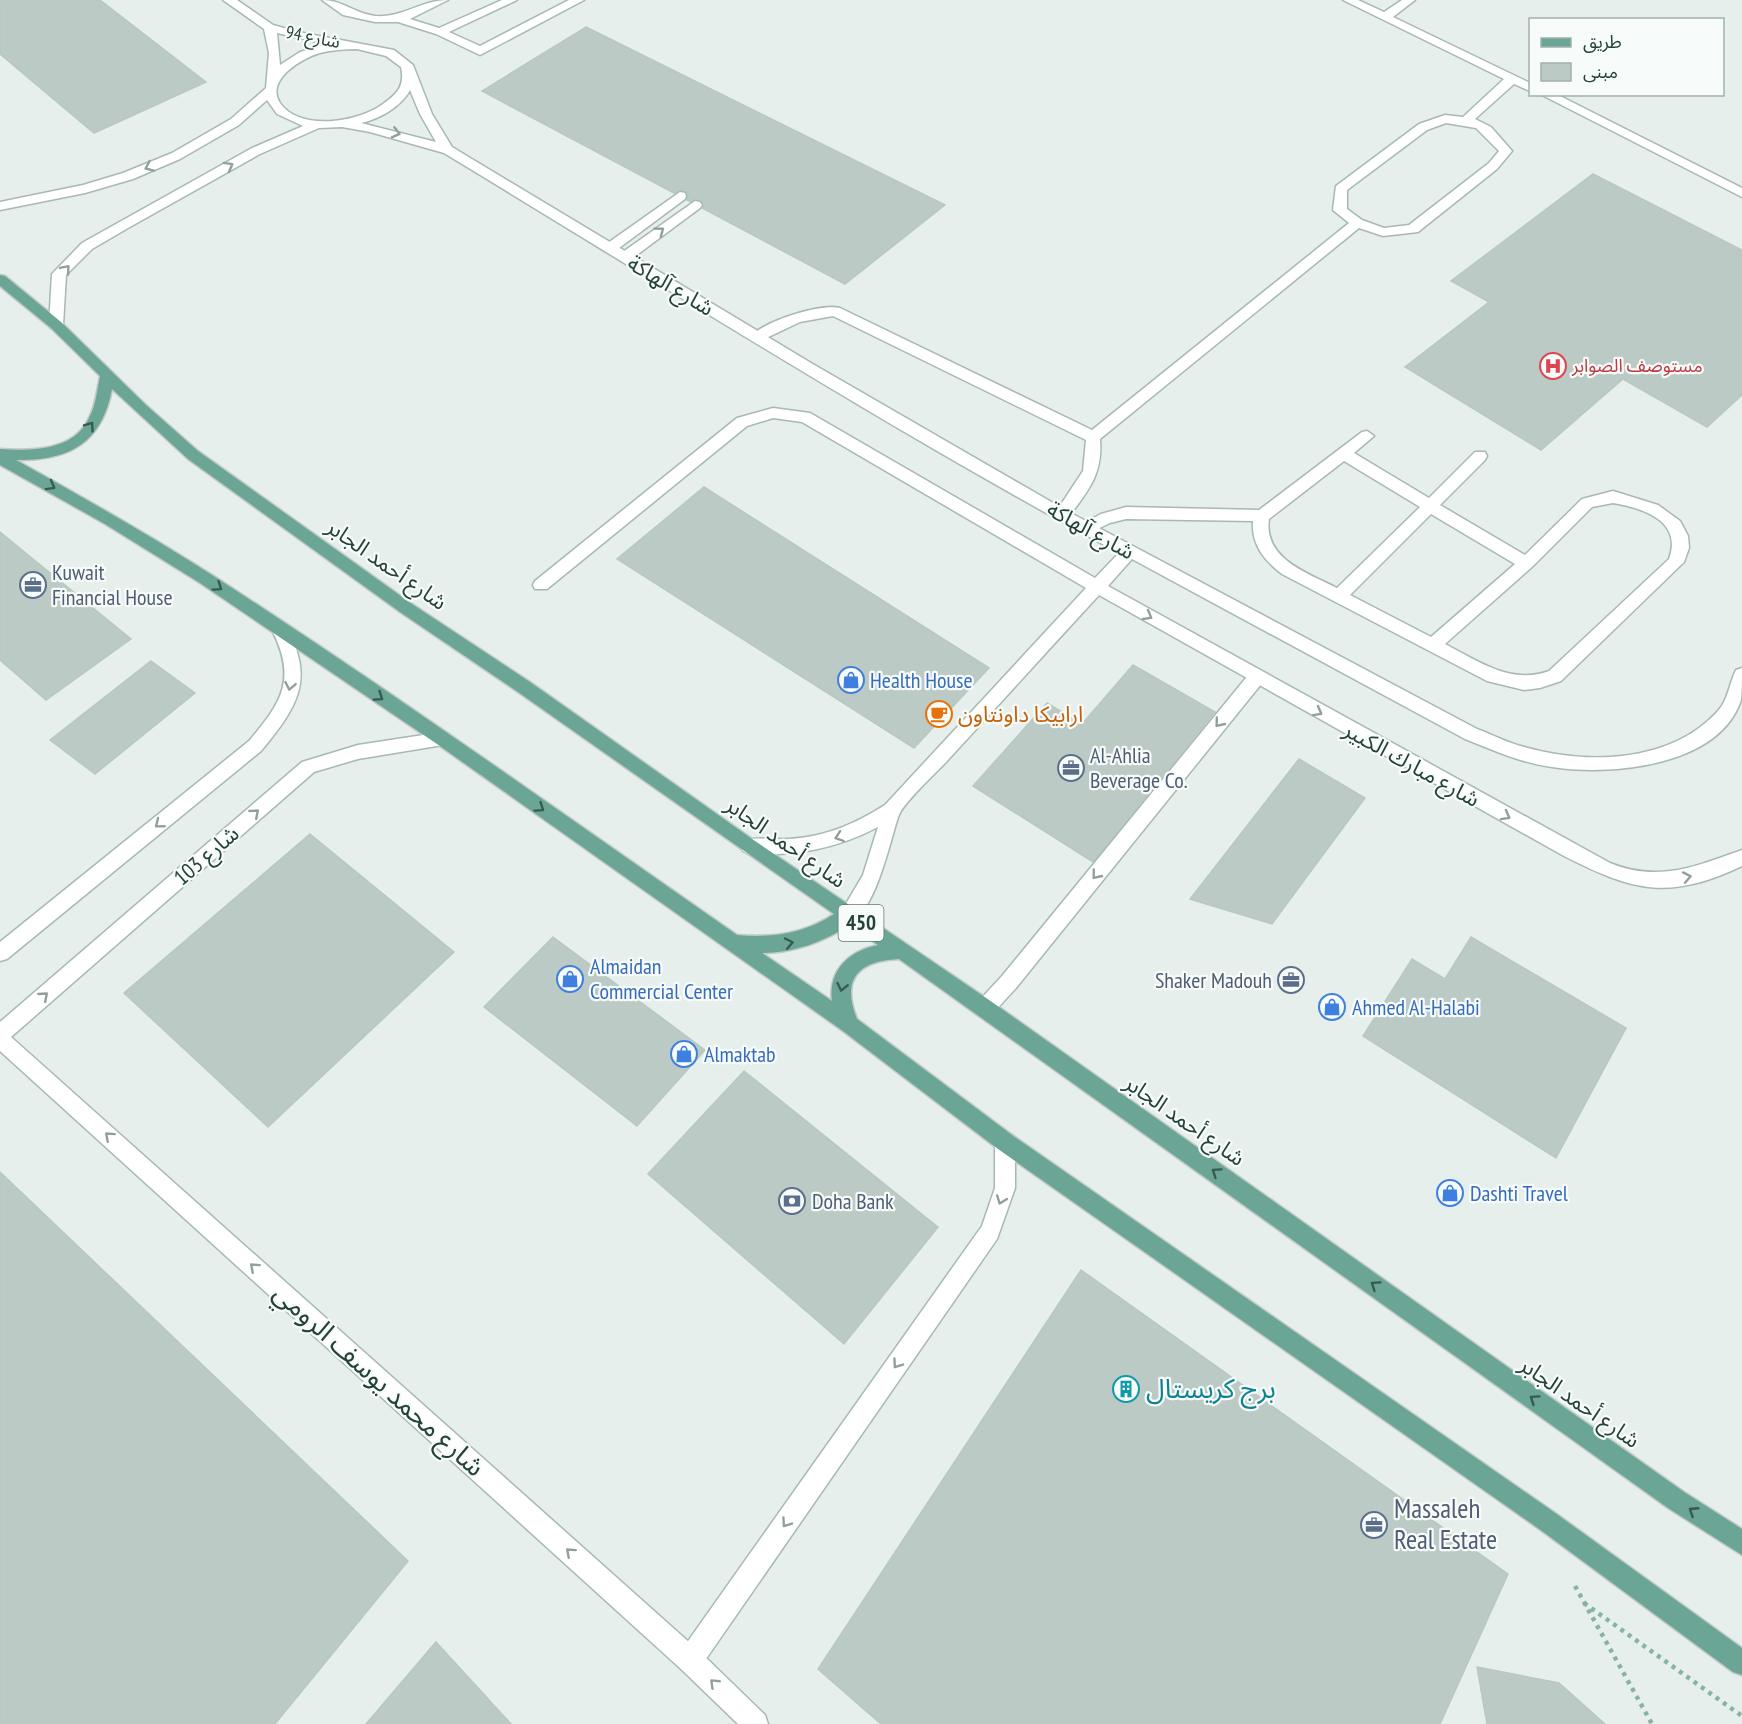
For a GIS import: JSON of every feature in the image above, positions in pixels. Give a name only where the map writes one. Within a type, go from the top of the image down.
[{"type":"main road","name":"شارع أحمد الجابر","points":[[0,279],[56,325],[141,409],[193,455],[406,608],[524,687],[749,846],[985,1008],[1667,1493],[1742,1543]]},
{"type":"main road","points":[[0,456],[48,454],[75,443],[91,428],[99,412],[107,375]]},
{"type":"main road","points":[[0,456],[206,579],[442,740],[850,1025],[1005,1142],[1550,1523],[1742,1663]]},
{"type":"main road","points":[[731,942],[756,946],[807,939],[830,929],[849,914]]},
{"type":"main road","points":[[850,1025],[841,1007],[840,988],[847,970],[862,957],[872,953],[882,950],[903,951]]},
{"type":"street","name":"شارع 94","points":[[229,0],[269,27],[326,41],[357,45]]},
{"type":"street","points":[[328,0],[347,13],[375,19],[399,19],[440,32],[480,51],[578,0]]},
{"type":"street","points":[[399,19],[442,0]]},
{"type":"street","points":[[440,32],[511,0]]},
{"type":"street","points":[[1349,0],[1529,86]]},
{"type":"street","points":[[1385,17],[1408,0]]},
{"type":"street","name":"شارع 94","points":[[269,27],[275,44],[276,62],[270,86]]},
{"type":"street","points":[[0,206],[85,189],[128,176],[176,156],[236,122],[270,86],[285,66],[305,54],[331,47],[357,45],[387,50],[398,56],[411,72],[410,83],[404,94],[394,104],[371,117],[343,124],[315,124],[286,116],[271,101],[270,86]]},
{"type":"street","name":"شارع آلهاكة","points":[[411,72],[418,99],[430,124],[448,150]]},
{"type":"street","points":[[1466,120],[1513,78]]},
{"type":"street","points":[[1550,96],[1742,193]]},
{"type":"street","points":[[1445,119],[1466,120],[1490,128],[1506,151],[1493,166],[1413,229],[1383,231],[1357,223],[1340,210],[1341,189],[1423,127],[1445,119]]},
{"type":"street","points":[[56,325],[60,274],[87,246],[256,151],[315,124]]},
{"type":"street","name":"شارع آلهاكة","points":[[343,124],[381,129],[416,138],[448,150],[758,337],[1062,515],[1471,734],[1526,755],[1595,765],[1647,760],[1690,744],[1724,716],[1742,675]]},
{"type":"street","points":[[610,248],[680,196]]},
{"type":"street","points":[[625,257],[695,205]]},
{"type":"street","points":[[1093,437],[1357,223]]},
{"type":"street","points":[[758,337],[772,327],[797,317],[835,311],[1093,437]]},
{"type":"street","name":"شارع مبارك الكبير","points":[[541,585],[730,430],[749,419],[773,413],[805,417],[819,423],[1256,678],[1570,851],[1625,876],[1674,880],[1710,873],[1742,858]]},
{"type":"street","points":[[1087,528],[1106,518],[1126,513],[1262,516],[1367,436]]},
{"type":"street","points":[[1062,515],[1089,478],[1095,459],[1093,437]]},
{"type":"street","points":[[1344,454],[1526,563]]},
{"type":"street","points":[[1339,596],[1480,456]]},
{"type":"street","points":[[1262,516],[1261,539],[1276,561],[1288,570],[1433,645],[1506,681],[1520,684],[1545,681],[1555,676],[1676,562],[1681,552],[1682,542],[1678,531],[1658,510],[1629,499],[1599,498],[1587,503],[1526,563],[1433,645]]},
{"type":"street","points":[[749,846],[779,848],[810,845],[839,838],[867,826],[891,810],[1130,551]]},
{"type":"street","points":[[0,953],[255,746],[280,717],[292,686],[292,656],[280,630]]},
{"type":"street","points":[[985,1008],[1009,982],[1256,678]]},
{"type":"street","name":"شارع 103","points":[[0,1034],[308,767],[335,756],[374,747],[442,740]]},
{"type":"street","points":[[849,914],[868,889],[879,861],[891,810]]},
{"type":"street","name":"شارع محمد يوسف الرومي","points":[[0,1039],[690,1660],[756,1724]]},
{"type":"street","points":[[690,1660],[990,1232],[1005,1188],[1005,1142]]},
{"type":"path","points":[[1574,1583],[1652,1724]]},
{"type":"path","points":[[1583,1602],[1632,1635],[1688,1680],[1742,1716]]},
{"type":"building","points":[[0,0],[100,0],[206,82],[94,133],[0,54]]},
{"type":"building","points":[[586,27],[945,205],[845,284],[482,91]]},
{"type":"building","points":[[1593,174],[1742,250],[1742,395],[1707,427],[1623,379],[1541,450],[1405,367],[1489,302],[1451,281]]},
{"type":"building","points":[[704,487],[989,668],[914,748],[617,559]]},
{"type":"building","name":"Kuwait Financial House","points":[[0,532],[131,639],[46,700],[0,660]]},
{"type":"building","points":[[151,661],[195,693],[95,774],[50,740]]},
{"type":"building","points":[[1133,665],[1215,712],[1093,862],[973,786],[1047,703],[1082,724]]},
{"type":"building","points":[[1299,759],[1365,798],[1272,924],[1190,899]]},
{"type":"building","points":[[310,834],[454,952],[268,1127],[124,993]]},
{"type":"building","points":[[553,937],[705,1050],[637,1126],[484,1007]]},
{"type":"building","points":[[1471,937],[1626,1028],[1556,1158],[1363,1036],[1412,959],[1445,979]]},
{"type":"building","name":"Doha Bank","points":[[744,1071],[938,1227],[844,1344],[648,1174]]},
{"type":"building","points":[[0,1172],[408,1561],[275,1724],[0,1724]]},
{"type":"building","name":"برج كريستال","points":[[1081,1270],[1508,1574],[1440,1724],[881,1724],[818,1669]]},
{"type":"building","points":[[436,1642],[511,1724],[366,1724]]},
{"type":"building","points":[[1477,1667],[1559,1683],[1605,1724],[1487,1724]]},
{"type":"place","name":"مستوصف الصوابر","points":[[1553,366]]},
{"type":"place","name":"Kuwait Financial House","points":[[33,585]]},
{"type":"place","name":"Health House","points":[[851,680]]},
{"type":"place","name":"ارابيكا داونتاون","points":[[939,714]]},
{"type":"place","name":"Al-Ahlia Beverage Co.","points":[[1071,768]]},
{"type":"place","name":"Almaidan Commercial Center","points":[[570,979]]},
{"type":"place","name":"Shaker Madouh","points":[[1291,980]]},
{"type":"place","name":"Ahmed Al-Halabi","points":[[1332,1007]]},
{"type":"place","name":"Almaktab","points":[[684,1054]]},
{"type":"place","name":"Dashti Travel","points":[[1450,1193]]},
{"type":"place","name":"Doha Bank","points":[[792,1201]]},
{"type":"place","name":"برج كريستال","points":[[1126,1389]]},
{"type":"place","name":"Massaleh Real Estate","points":[[1374,1525]]}]
